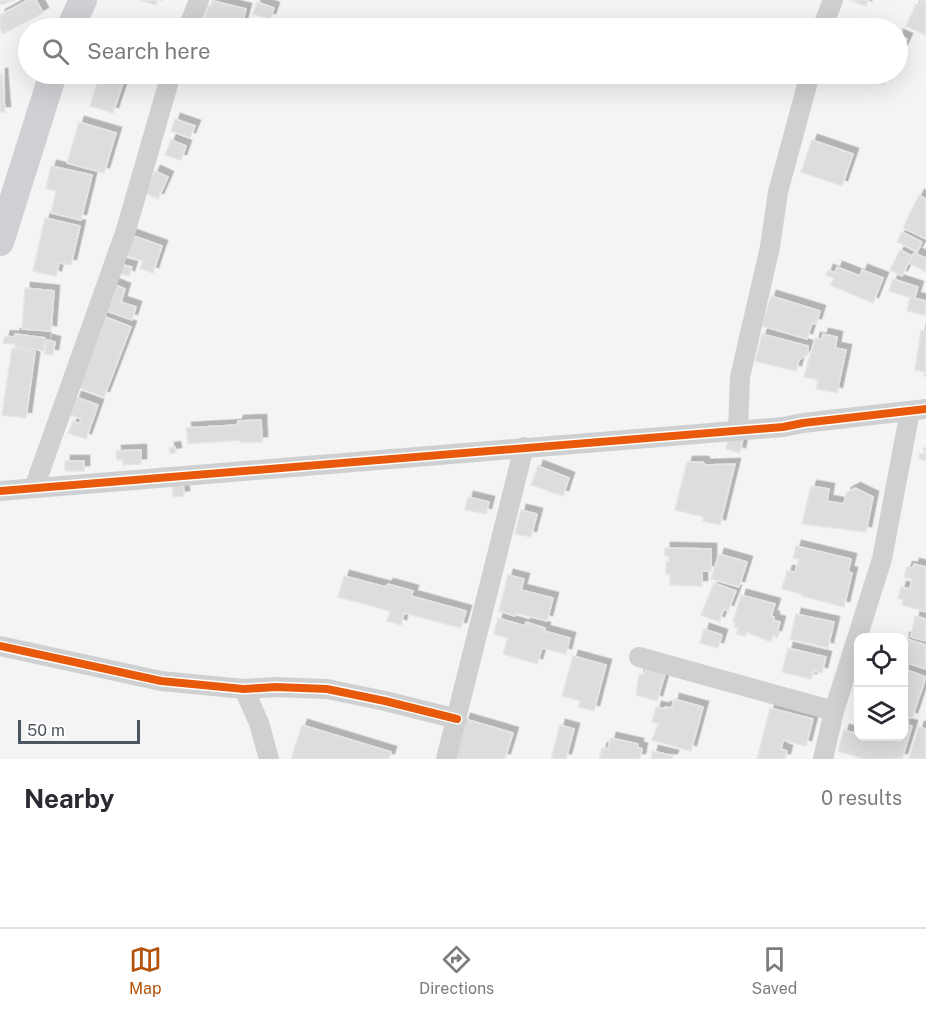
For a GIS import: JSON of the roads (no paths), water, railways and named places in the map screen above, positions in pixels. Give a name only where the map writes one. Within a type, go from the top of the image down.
[{"type":"street","points":[[74,18],[82,0]]},
{"type":"street","points":[[192,18],[199,0]]},
{"type":"street","points":[[826,18],[833,0]]},
{"type":"street","points":[[0,242],[50,84]]},
{"type":"street","points":[[34,488],[126,230],[168,84]]},
{"type":"street","points":[[738,430],[740,377],[770,247],[778,192],[807,84]]},
{"type":"street","points":[[0,491],[783,427],[918,410],[882,559],[834,711],[823,759]]},
{"type":"street","points":[[446,759],[524,447]]},
{"type":"street","points":[[0,646],[161,681],[244,689],[276,687],[327,689],[385,700],[457,719]]},
{"type":"street","points":[[639,657],[834,711]]},
{"type":"street","points":[[244,689],[259,723],[270,759]]}]
